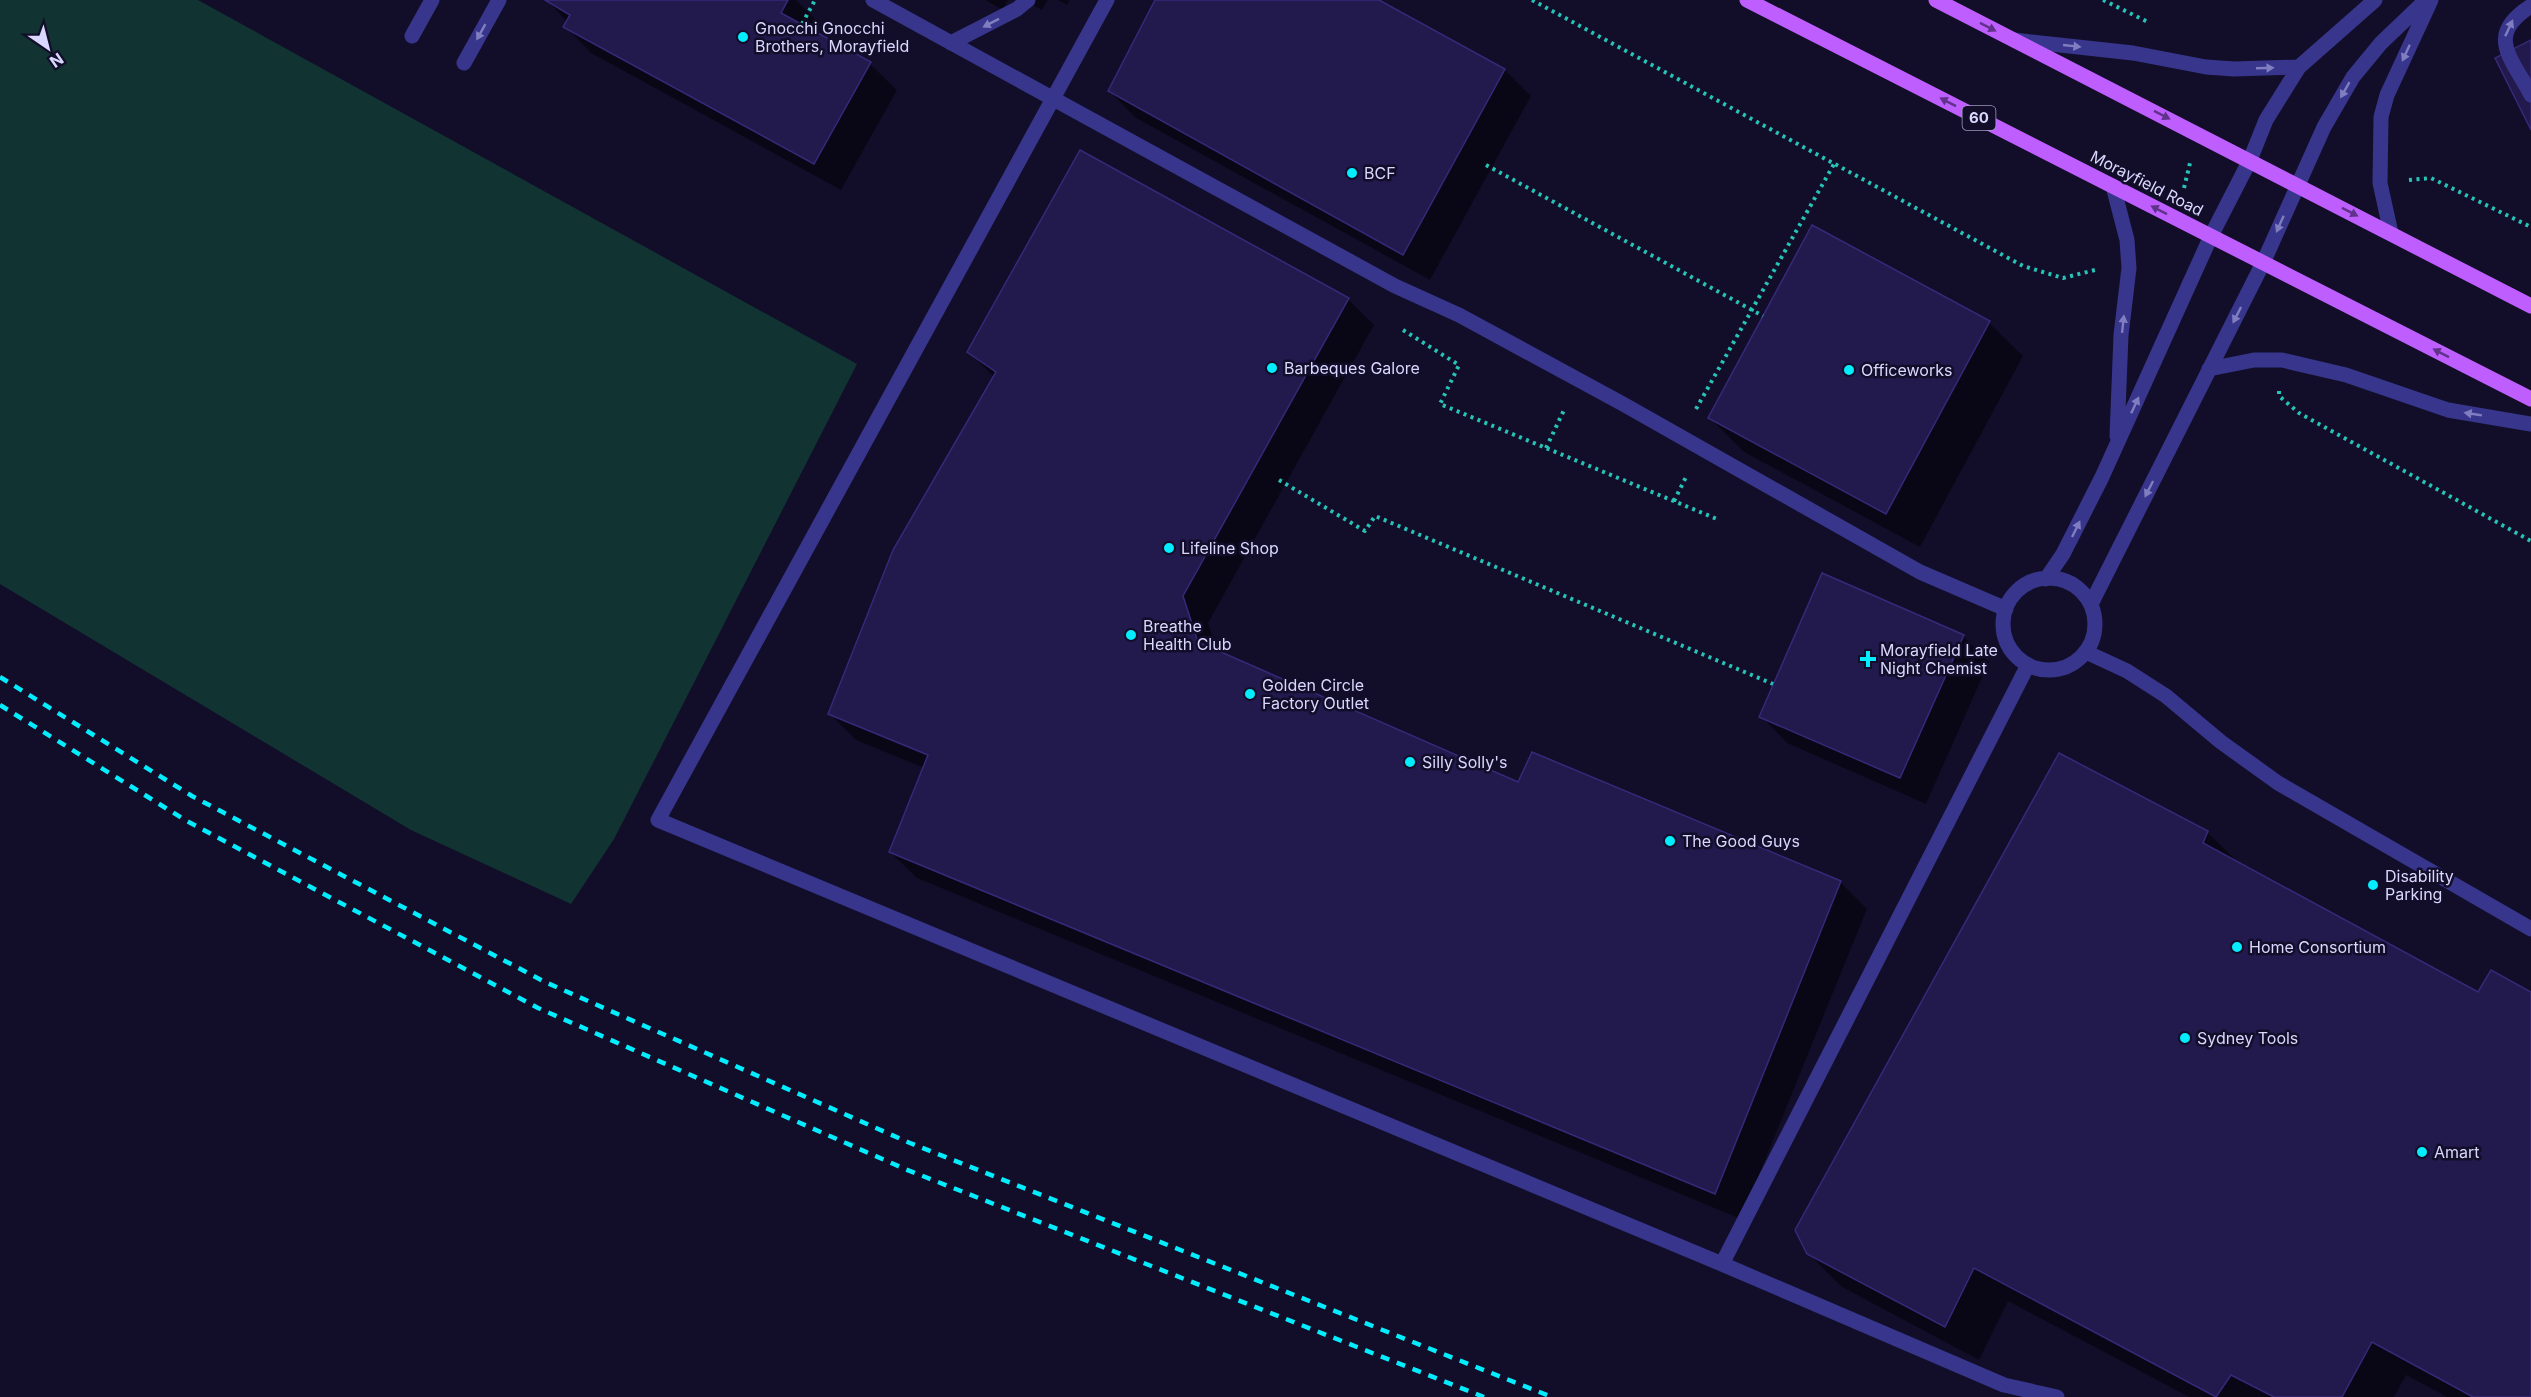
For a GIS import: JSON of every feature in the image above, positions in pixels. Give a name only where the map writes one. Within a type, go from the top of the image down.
[{"type":"main road","name":"Morayfield Road","points":[[1747,0],[2531,399]]},
{"type":"main road","points":[[1936,0],[2298,184],[2531,306]]},
{"type":"lane","points":[[412,36],[432,0]]},
{"type":"lane","points":[[464,63],[499,0]]},
{"type":"lane","points":[[873,0],[1395,286],[1459,315],[1623,404],[1920,572],[2006,609]]},
{"type":"lane","points":[[951,43],[1017,9],[1028,0]]},
{"type":"lane","points":[[1107,0],[658,820],[1722,1264],[2004,1385],[2057,1397]]},
{"type":"lane","points":[[2046,579],[2063,554],[2116,445],[2211,236],[2250,160],[2266,120],[2299,67],[2375,0]]},
{"type":"lane","points":[[2091,604],[2263,263],[2324,128],[2353,77],[2380,43],[2426,0]]},
{"type":"lane","points":[[2391,233],[2380,183],[2381,117],[2387,95],[2431,0]]},
{"type":"lane","points":[[2531,6],[2515,16],[2505,30],[2504,44],[2531,95]]},
{"type":"lane","points":[[2014,40],[2133,53],[2206,67],[2234,69],[2299,67]]},
{"type":"lane","points":[[2114,186],[2127,240],[2128,268],[2121,335],[2116,445]]},
{"type":"lane","points":[[2209,369],[2254,360],[2282,360],[2346,375],[2448,410],[2531,424]]},
{"type":"lane","points":[[2046,579],[2073,584],[2091,604],[2095,616],[2092,641],[2086,652],[2066,668],[2053,670],[2028,665],[2017,658],[2007,641],[2003,622],[2006,609],[2012,597],[2034,581],[2046,579]]},
{"type":"lane","points":[[2086,652],[2127,671],[2166,696],[2221,742],[2277,783],[2531,929]]},
{"type":"lane","points":[[1722,1264],[2028,665]]},
{"type":"path","points":[[802,24],[815,0]]},
{"type":"path","points":[[1532,0],[2023,266],[2063,278],[2101,268],[2128,268]]},
{"type":"path","points":[[2178,219],[2197,133]]},
{"type":"path","points":[[1692,416],[1834,164]]},
{"type":"path","points":[[1486,165],[1763,316]]},
{"type":"path","points":[[1403,330],[1459,365],[1440,404],[1717,519]]},
{"type":"path","points":[[2282,360],[2279,396],[2299,413],[2531,541]]},
{"type":"path","points":[[1279,480],[1365,531],[1375,516],[1773,684]]},
{"type":"green space","points":[[0,0],[198,0],[857,364],[614,839],[571,904],[411,830],[0,584]]},
{"type":"building","points":[[545,0],[788,0],[781,13],[871,62],[814,164],[563,27],[570,15]]},
{"type":"building","name":"BCF","points":[[1155,0],[1379,0],[1505,69],[1403,255],[1108,91]]},
{"type":"building","points":[[2531,40],[2531,130],[2495,58]]},
{"type":"building","points":[[1080,150],[1349,298],[1183,596],[1198,642],[1518,782],[1532,752],[1841,881],[1715,1194],[889,852],[928,755],[828,714],[893,550],[996,372],[967,352]]},
{"type":"building","name":"Officeworks","points":[[1812,225],[1990,321],[1886,514],[1708,418]]},
{"type":"building","name":"Morayfield Late Night Chemist","points":[[1822,573],[1964,635],[1900,778],[1759,717]]},
{"type":"building","points":[[2059,753],[2208,831],[2203,843],[2478,992],[2491,970],[2531,992],[2531,1397],[2473,1397],[2372,1342],[2342,1397],[2274,1397],[2231,1375],[2216,1397],[1974,1268],[1945,1327],[1807,1254],[1795,1230]]},
{"type":"railway","points":[[0,677],[192,796],[545,982],[910,1143],[1552,1397]]},
{"type":"railway","points":[[0,705],[185,820],[538,1008],[905,1169],[1484,1397]]},
{"type":"place","name":"Gnocchi Gnocchi Brothers, Morayfield","points":[[743,37]]},
{"type":"place","name":"BCF","points":[[1352,173]]},
{"type":"place","name":"Barbeques Galore","points":[[1272,368]]},
{"type":"place","name":"Officeworks","points":[[1849,370]]},
{"type":"place","name":"Lifeline Shop","points":[[1169,548]]},
{"type":"place","name":"Breathe Health Club","points":[[1131,635]]},
{"type":"place","name":"Morayfield Late Night Chemist","points":[[1868,659]]},
{"type":"place","name":"Golden Circle Factory Outlet","points":[[1250,694]]},
{"type":"place","name":"Silly Solly's","points":[[1410,762]]},
{"type":"place","name":"The Good Guys","points":[[1670,841]]},
{"type":"place","name":"Disability Parking","points":[[2373,885]]},
{"type":"place","name":"Home Consortium","points":[[2237,947]]},
{"type":"place","name":"Sydney Tools","points":[[2185,1038]]},
{"type":"place","name":"Amart","points":[[2422,1152]]}]
